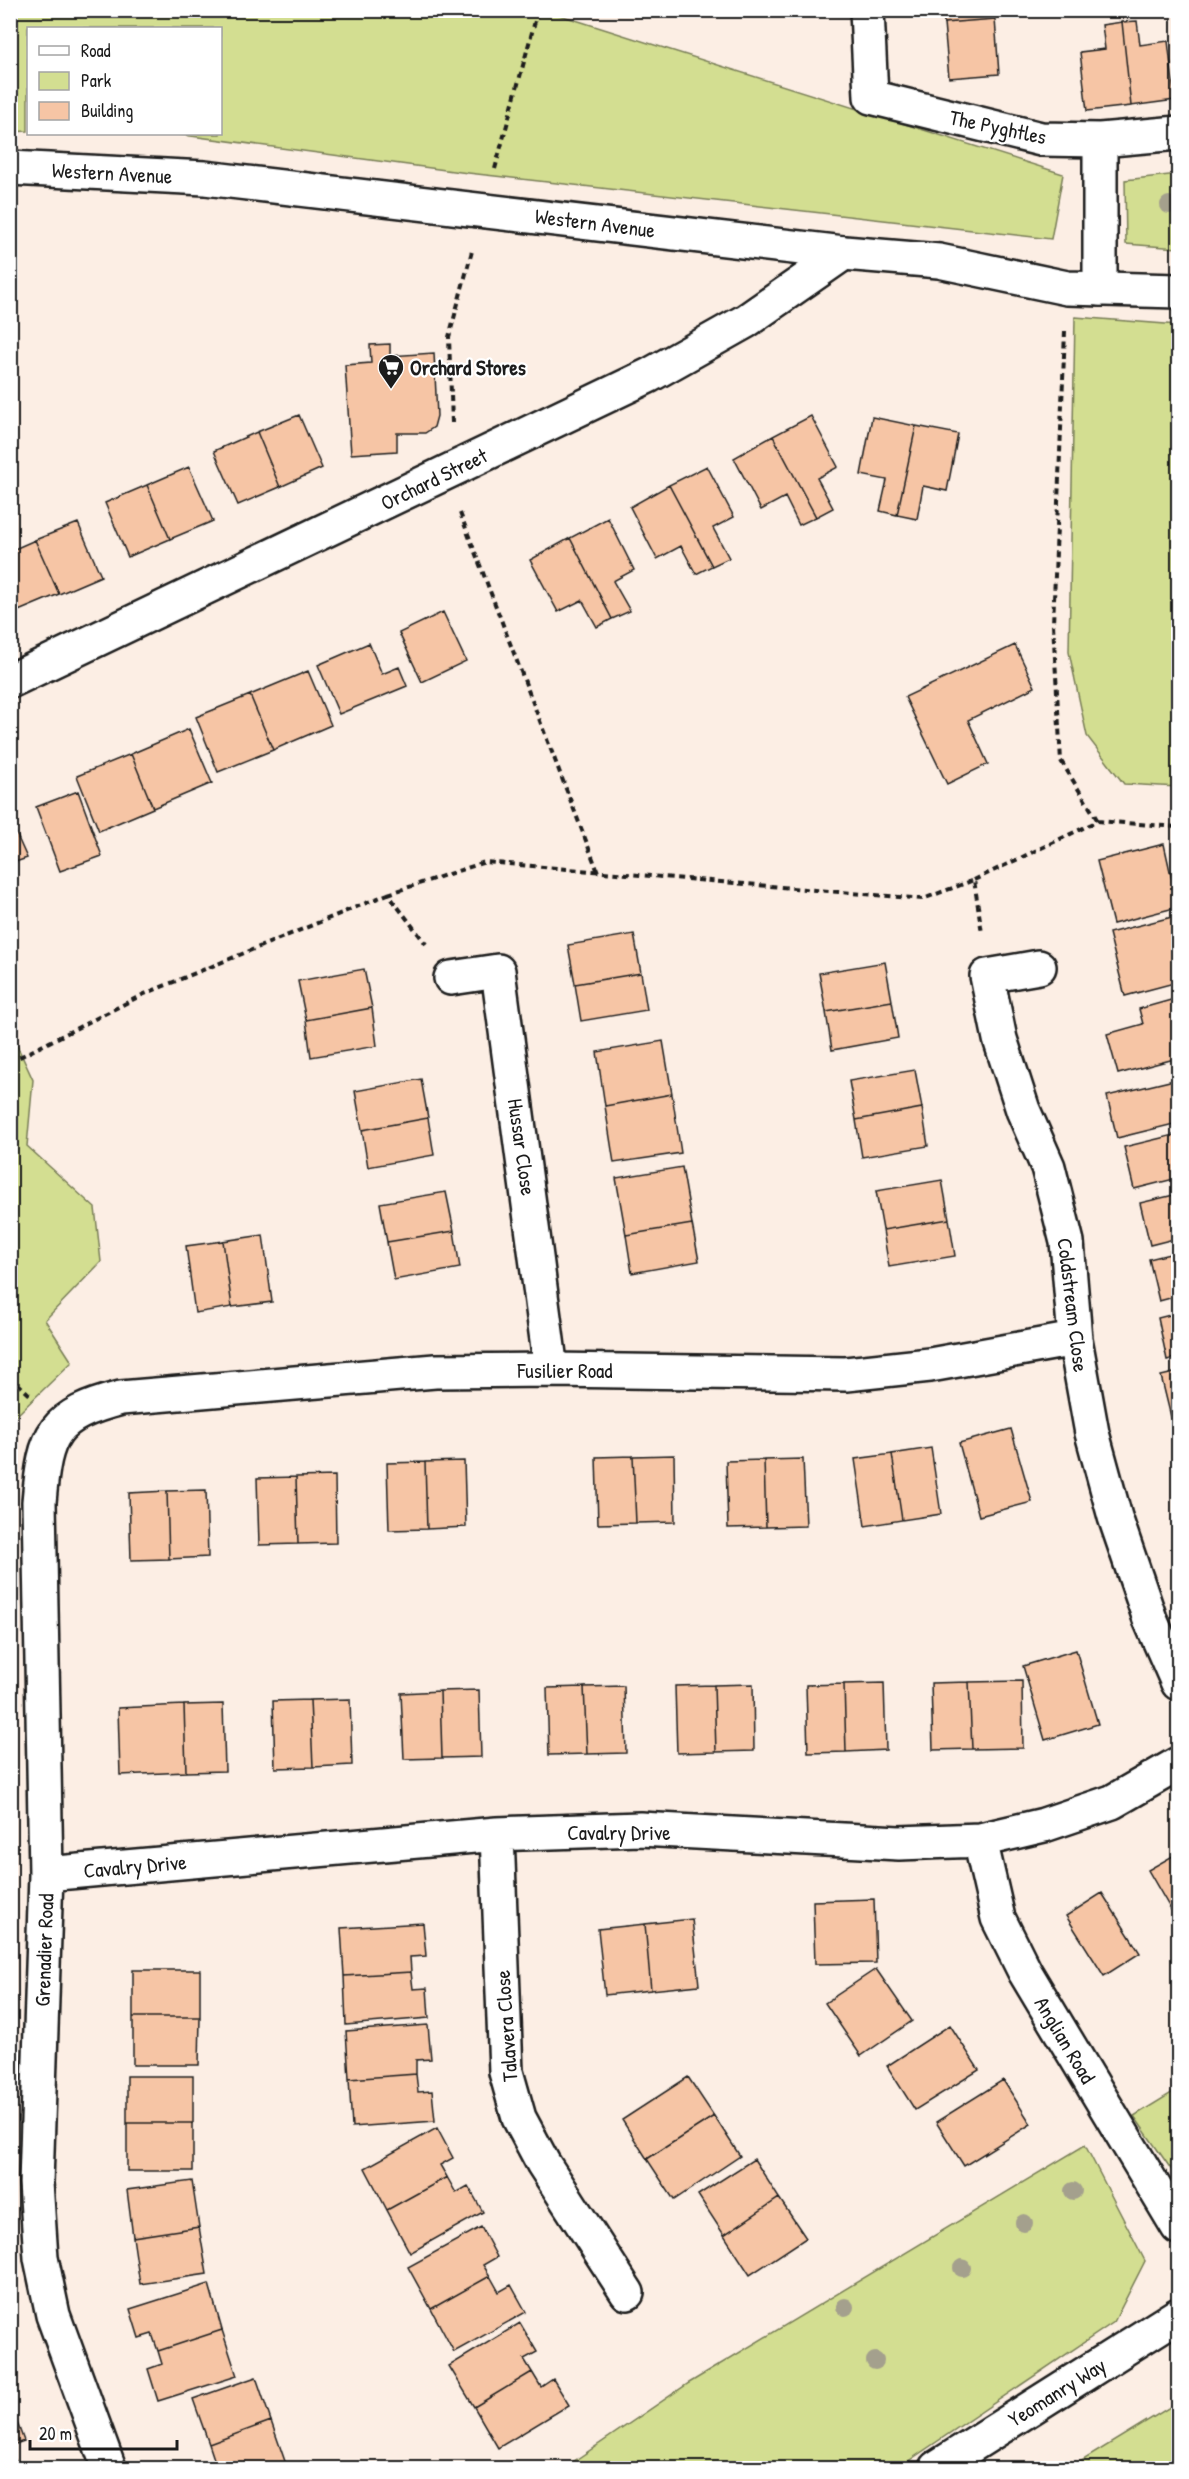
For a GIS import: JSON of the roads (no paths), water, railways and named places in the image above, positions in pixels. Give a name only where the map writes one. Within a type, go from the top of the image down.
[{"type":"street","name":"The Pyghtles","points":[[867,10],[872,97],[1041,139],[1100,140]]},
{"type":"street","points":[[1100,289],[1100,140],[1179,133]]},
{"type":"street","name":"Western Avenue","points":[[10,168],[205,178],[939,261],[1067,288],[1179,291]]},
{"type":"street","name":"Orchard Street","points":[[10,681],[650,375],[746,321],[844,252]]},
{"type":"street","name":"Coldstream Close","points":[[1039,967],[987,976],[999,1040],[1023,1110],[1048,1167],[1067,1242],[1075,1339],[1092,1433],[1115,1517],[1150,1619],[1179,1683]]},
{"type":"street","name":"Hussar Close","points":[[451,978],[498,971],[551,1370]]},
{"type":"street","name":"Fusilier Road","points":[[60,1423],[89,1406],[121,1398],[435,1371],[551,1370],[846,1374],[930,1365],[1075,1339]]},
{"type":"street","name":"Grenadier Road","points":[[60,1423],[42,1460],[39,1502],[46,1874],[36,2182],[41,2258],[53,2315],[109,2469]]},
{"type":"street","name":"Cavalry Drive","points":[[46,1874],[497,1834],[640,1829],[899,1843],[980,1840],[1044,1825],[1112,1802],[1179,1764]]},
{"type":"street","name":"Talavera Close","points":[[497,1834],[506,2072],[519,2118],[543,2163],[627,2294]]},
{"type":"street","name":"Anglian Road","points":[[980,1840],[998,1918],[1024,1972],[1179,2227]]},
{"type":"street","name":"Yeomanry Way","points":[[936,2469],[1179,2315]]},
{"type":"place","name":"Orchard Stores","points":[[391,390]]}]
